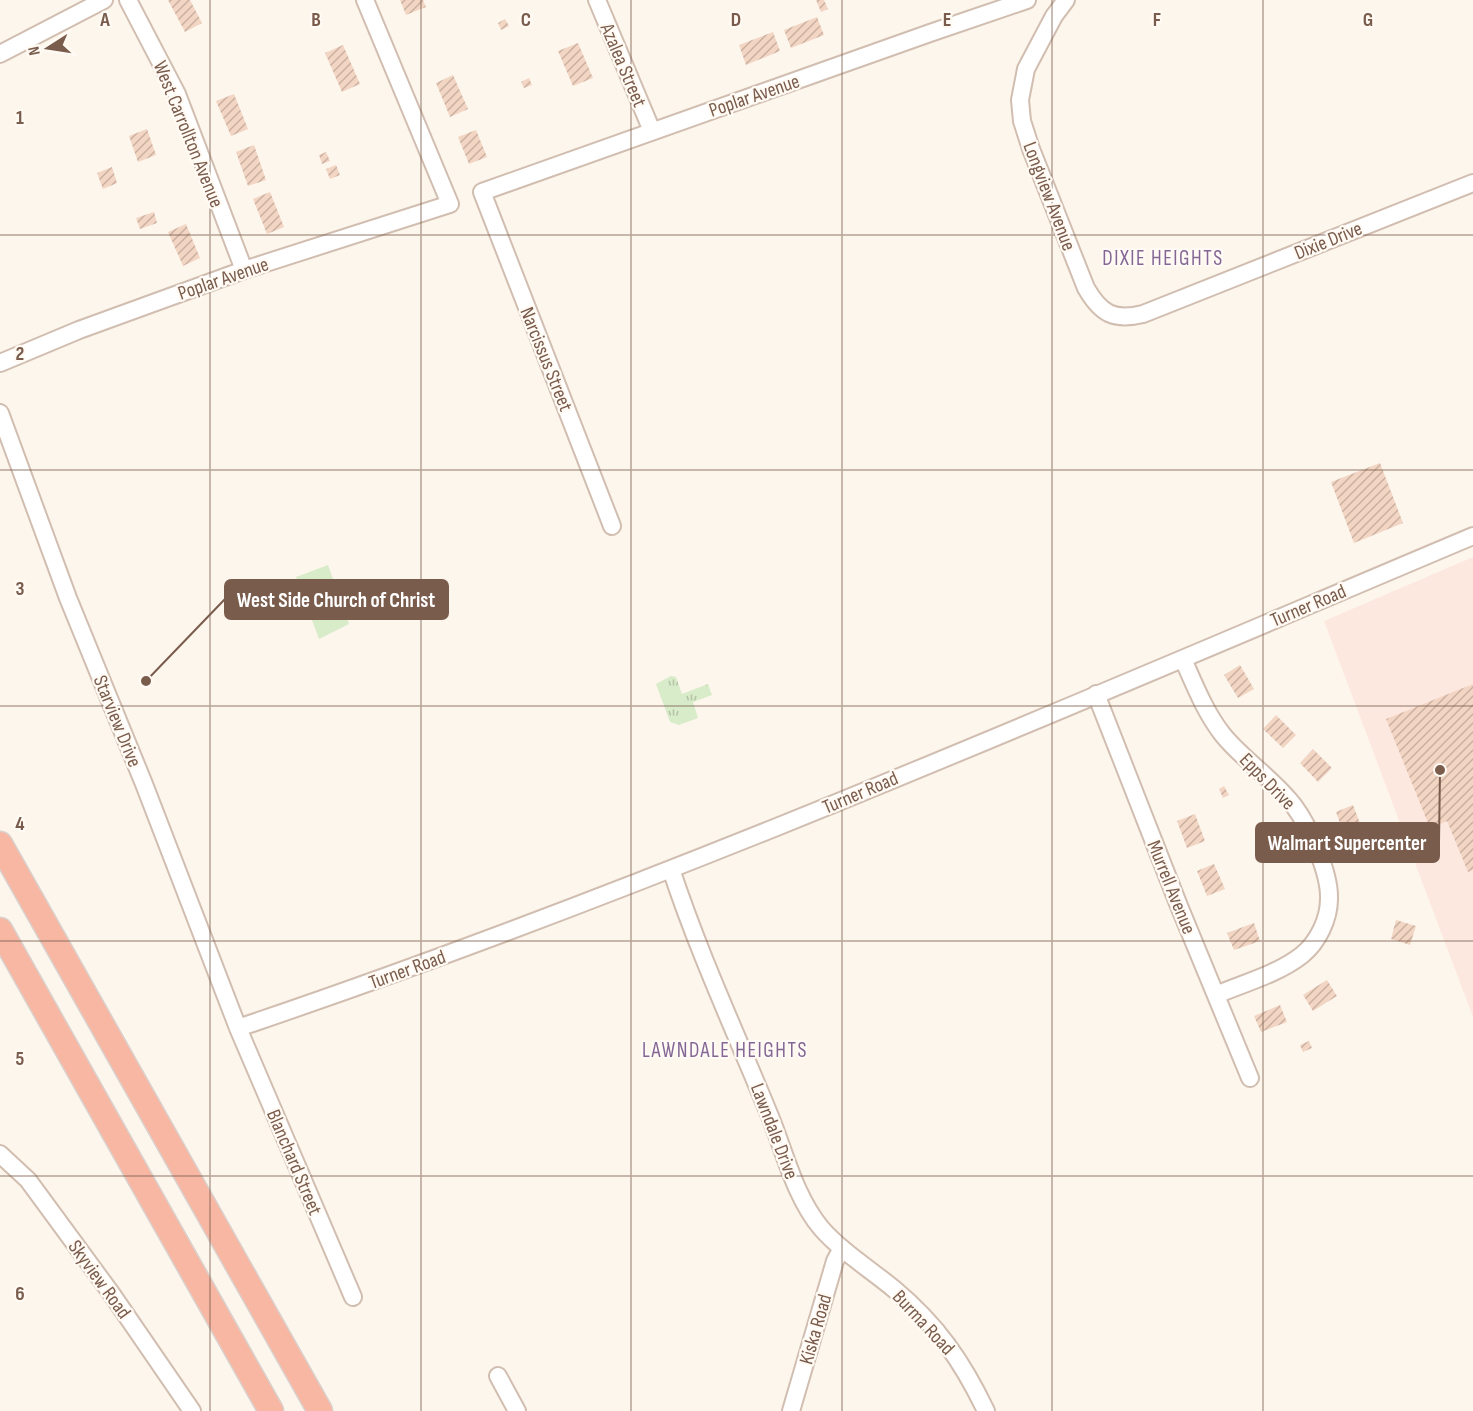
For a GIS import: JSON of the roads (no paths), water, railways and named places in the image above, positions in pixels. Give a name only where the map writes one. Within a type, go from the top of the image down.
[{"type":"highway","points":[[0,844],[320,1411]]},
{"type":"highway","points":[[0,930],[271,1411]]},
{"type":"street","points":[[0,54],[104,0]]},
{"type":"street","name":"West Carrollton Avenue","points":[[128,0],[177,94],[244,270]]},
{"type":"street","name":"Poplar Avenue","points":[[0,363],[79,330],[244,270],[450,204],[364,0]]},
{"type":"street","name":"Azalea Street","points":[[597,0],[652,131]]},
{"type":"street","name":"Poplar Avenue","points":[[482,192],[1027,0]]},
{"type":"street","name":"Longview Avenue","points":[[1066,0],[1054,16],[1026,69],[1020,100],[1022,121],[1031,148],[1069,245],[1092,300],[1109,314],[1130,317],[1183,298]]},
{"type":"street","name":"Dixie Drive","points":[[1183,298],[1473,183]]},
{"type":"street","name":"Narcissus Street","points":[[482,192],[612,526]]},
{"type":"street","name":"Starview Drive","points":[[0,413],[68,598],[238,1028]]},
{"type":"street","name":"Turner Road","points":[[238,1028],[439,958],[671,869],[1183,659],[1473,536]]},
{"type":"street","name":"Epps Drive","points":[[1183,659],[1210,717],[1225,738],[1283,794],[1303,819],[1327,882],[1329,899],[1322,929],[1304,953],[1288,965],[1216,995]]},
{"type":"street","name":"Murrell Avenue","points":[[1096,694],[1250,1078]]},
{"type":"street","name":"Lawndale Drive","points":[[671,869],[696,940],[768,1111],[798,1190],[821,1228],[842,1248]]},
{"type":"street","name":"Blanchard Street","points":[[238,1028],[352,1297]]},
{"type":"street","name":"Skyview Road","points":[[0,1154],[28,1180],[111,1293],[192,1411]]},
{"type":"street","name":"Kiska Road","points":[[791,1411],[835,1261],[842,1248]]},
{"type":"street","name":"Burma Road","points":[[842,1248],[896,1291],[932,1325],[968,1373],[986,1411]]},
{"type":"street","points":[[498,1376],[517,1411]]},
{"type":"place","name":"West Side Church of Christ","points":[[146,681]]},
{"type":"place","name":"Walmart Supercenter","points":[[1440,770]]},
{"type":"district","name":"DIXIE HEIGHTS","points":[[1163,258]]},
{"type":"district","name":"LAWNDALE HEIGHTS","points":[[725,1050]]}]
